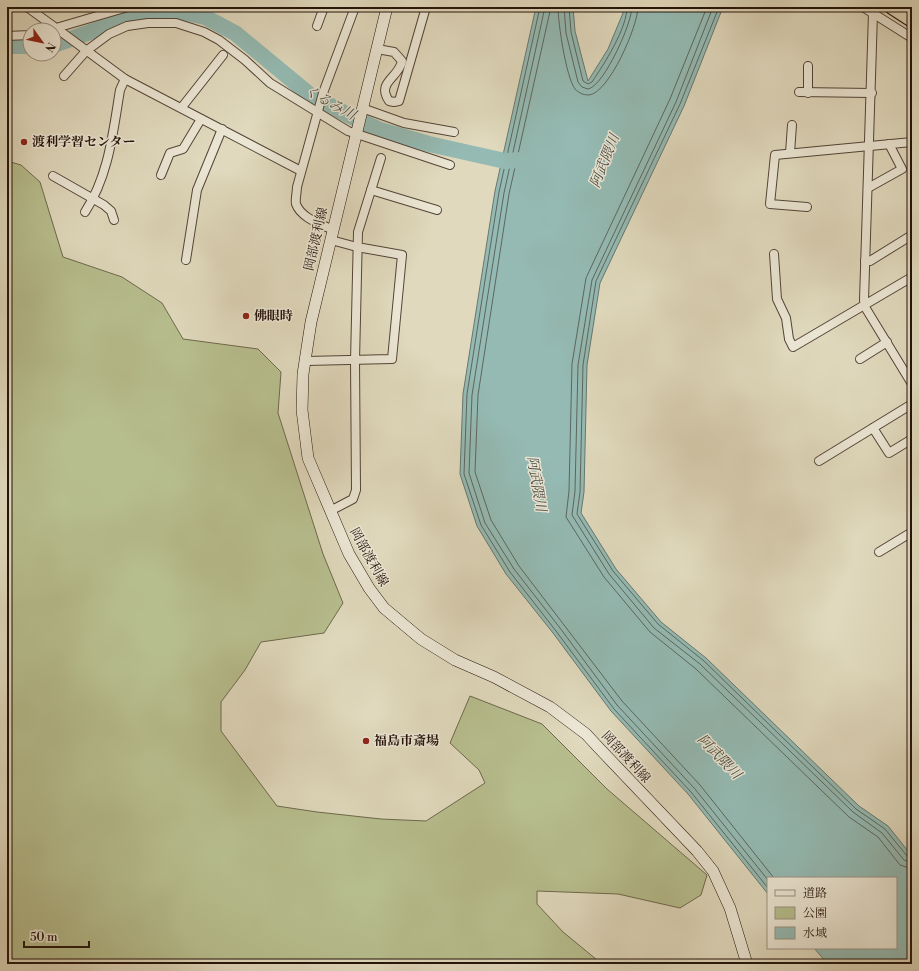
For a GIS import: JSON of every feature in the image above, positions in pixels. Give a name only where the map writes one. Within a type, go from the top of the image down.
[{"type":"highway","points":[[892,7],[912,20]]},
{"type":"main road","name":"岡部渡利線","points":[[387,7],[355,133],[311,322],[304,374],[302,410],[308,458],[349,554],[369,588],[384,608],[403,626],[455,660],[494,677],[550,707],[568,720],[598,747],[697,851],[713,872],[723,891],[738,930],[747,964]]},
{"type":"street","points":[[27,7],[44,22]]},
{"type":"street","points":[[62,26],[127,7]]},
{"type":"street","points":[[317,26],[324,7]]},
{"type":"street","points":[[306,362],[392,359],[402,255],[357,247],[332,235],[307,217],[296,203],[297,188],[301,171],[323,93],[355,7]]},
{"type":"street","points":[[377,48],[394,52],[402,61],[401,67],[385,86],[384,91],[389,100],[394,102],[399,101],[426,7]]},
{"type":"street","points":[[863,7],[912,38]]},
{"type":"street","points":[[873,13],[872,94],[865,261],[865,306],[912,384]]},
{"type":"street","points":[[64,76],[86,50],[109,34],[127,26],[148,23],[176,23],[199,30],[219,40],[245,60],[270,83],[318,114],[355,133],[450,165]]},
{"type":"street","points":[[7,36],[22,35]]},
{"type":"street","points":[[62,35],[86,50],[125,78],[301,171]]},
{"type":"street","points":[[182,107],[223,55]]},
{"type":"street","points":[[808,66],[803,92],[872,94]]},
{"type":"street","points":[[85,212],[94,199],[103,178],[120,90],[125,78]]},
{"type":"street","points":[[362,110],[404,123],[454,132]]},
{"type":"street","points":[[161,175],[170,153],[183,149],[201,119]]},
{"type":"street","points":[[790,153],[792,125]]},
{"type":"street","points":[[186,260],[197,190],[222,129]]},
{"type":"street","points":[[807,207],[770,204],[775,155],[912,142]]},
{"type":"street","points":[[868,188],[902,169],[889,144]]},
{"type":"street","points":[[330,511],[352,499],[356,490],[355,360],[358,232],[381,158]]},
{"type":"street","points":[[53,176],[94,199],[111,211],[114,220]]},
{"type":"street","points":[[371,190],[437,210]]},
{"type":"street","points":[[865,261],[870,260],[912,235]]},
{"type":"street","points":[[774,254],[776,299],[786,318],[789,339],[794,347],[912,277]]},
{"type":"street","points":[[860,359],[886,342]]},
{"type":"street","points":[[818,461],[912,404]]},
{"type":"street","points":[[873,428],[889,453],[912,439]]},
{"type":"street","points":[[878,552],[912,532]]},
{"type":"green space","points":[[7,161],[21,165],[40,182],[63,257],[122,277],[162,303],[183,339],[258,349],[281,372],[278,413],[323,554],[343,603],[324,633],[261,642],[245,670],[221,702],[221,731],[277,806],[381,819],[426,821],[485,783],[479,770],[450,743],[470,696],[542,724],[607,789],[707,875],[701,895],[680,908],[618,894],[537,891],[537,904],[563,932],[602,964],[7,964]]},
{"type":"water","name":"阿武隈川","points":[[536,7],[573,7],[575,31],[588,81],[608,49],[623,13],[623,7],[723,7],[684,106],[600,283],[587,365],[584,492],[581,513],[616,569],[661,622],[706,658],[859,806],[888,826],[912,856],[912,897],[908,900],[912,906],[912,964],[827,963],[815,949],[897,949],[897,877],[767,877],[767,893],[688,794],[611,711],[553,633],[506,574],[477,526],[460,474],[463,394],[495,191]]},
{"type":"waterway","name":"くるみ川","points":[[62,42],[143,13],[171,10],[205,17],[235,33],[310,95],[380,130],[429,144],[505,161],[522,160]]},
{"type":"waterway","name":"くるみ川","points":[[7,46],[22,46]]},
{"type":"place","name":"渡利学習センター","points":[[24,142]]},
{"type":"place","name":"佛眼時","points":[[246,316]]},
{"type":"place","name":"福島市斎場","points":[[366,741]]}]
